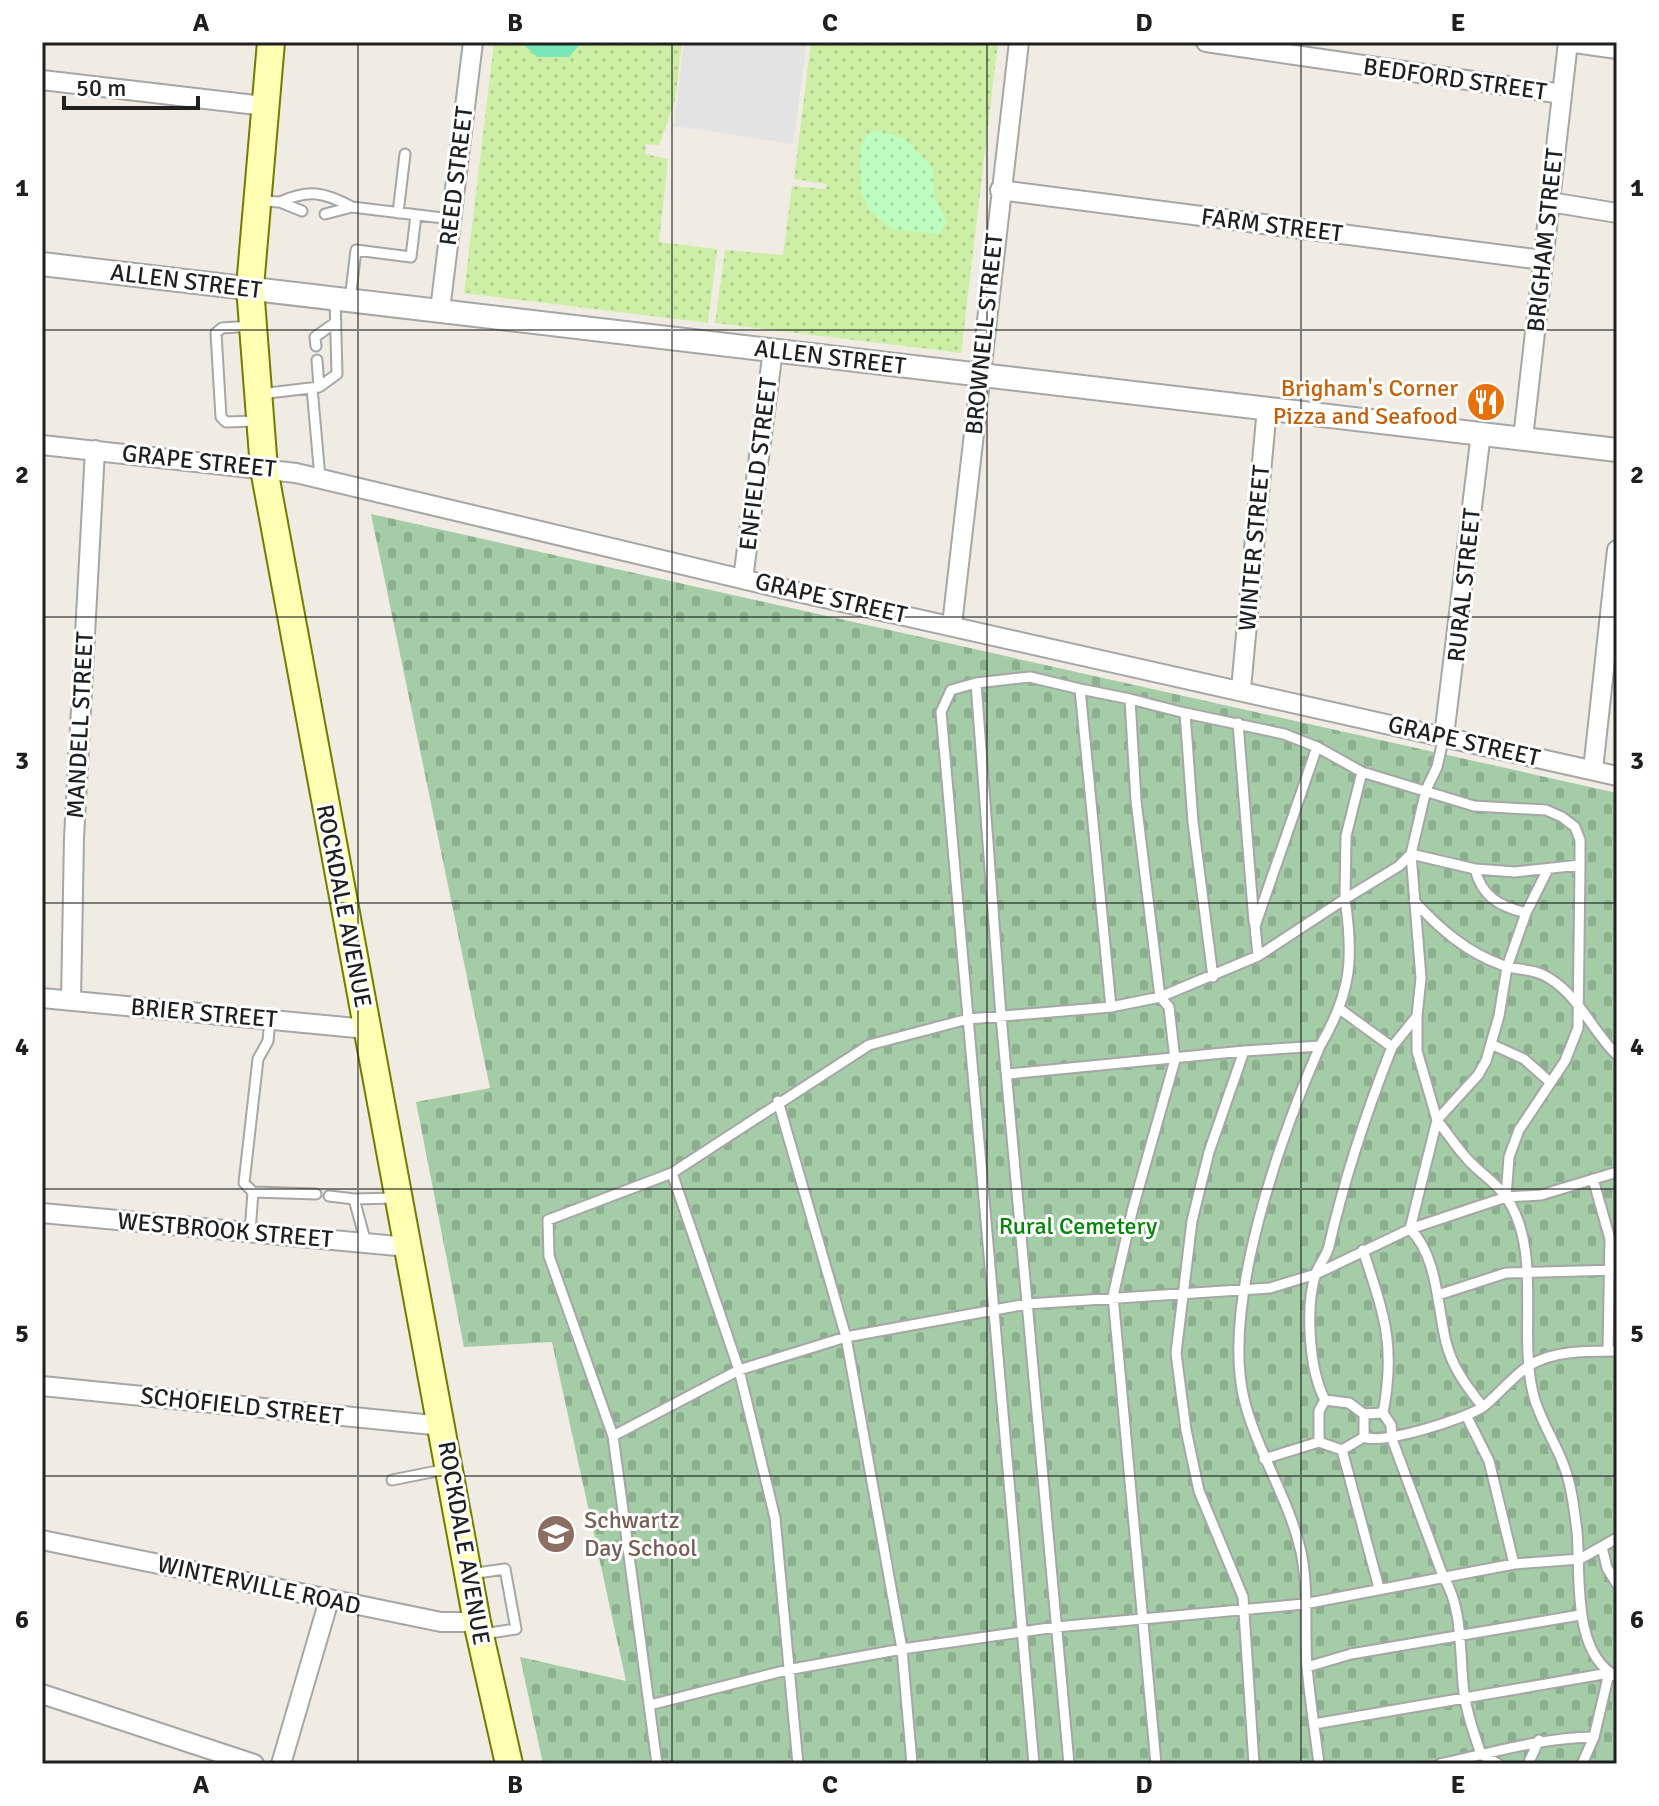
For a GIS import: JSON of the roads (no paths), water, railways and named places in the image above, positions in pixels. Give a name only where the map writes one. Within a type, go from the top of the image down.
[{"type":"main road","name":"ROCKDALE AVENUE","points":[[271,42],[265,106],[269,201],[250,287],[264,469],[479,1629],[509,1764]]},
{"type":"street","name":"REED STREET","points":[[440,310],[473,42]]},
{"type":"street","name":"BROWNELL STREET","points":[[952,625],[1019,42]]},
{"type":"street","name":"BEDFORD STREET","points":[[1206,42],[1562,94]]},
{"type":"street","points":[[1568,42],[1617,49]]},
{"type":"street","name":"BRIGHAM STREET","points":[[1523,438],[1568,42]]},
{"type":"street","points":[[42,80],[265,106]]},
{"type":"street","name":"FARM STREET","points":[[1000,190],[1543,260]]},
{"type":"street","points":[[1550,202],[1617,213]]},
{"type":"street","name":"ALLEN STREET","points":[[42,264],[1617,450]]},
{"type":"street","name":"ENFIELD STREET","points":[[743,579],[773,350]]},
{"type":"street","name":"WINTER STREET","points":[[1241,689],[1267,408]]},
{"type":"street","name":"RURAL STREET","points":[[1444,736],[1481,433]]},
{"type":"street","name":"GRAPE STREET","points":[[42,445],[320,478],[743,579],[1617,776]]},
{"type":"street","name":"MANDELL STREET","points":[[71,1001],[74,838],[95,450]]},
{"type":"street","points":[[1593,770],[1617,550]]},
{"type":"street","name":"BRIER STREET","points":[[42,998],[367,1029]]},
{"type":"street","name":"WESTBROOK STREET","points":[[42,1213],[408,1247]]},
{"type":"street","name":"SCHOFIELD STREET","points":[[42,1386],[443,1426]]},
{"type":"street","name":"WINTERVILLE ROAD","points":[[42,1540],[479,1629]]},
{"type":"street","points":[[281,1764],[329,1600]]},
{"type":"street","points":[[42,1694],[254,1764]]},
{"type":"lane","points":[[398,213],[405,154]]},
{"type":"lane","points":[[269,201],[303,192],[327,194],[352,207],[451,219]]},
{"type":"lane","points":[[269,201],[302,211]]},
{"type":"lane","points":[[325,214],[352,207]]},
{"type":"lane","points":[[256,394],[316,387],[337,374],[336,322],[356,250],[411,257],[416,215]]},
{"type":"lane","points":[[316,346],[315,337],[336,322]]},
{"type":"lane","points":[[251,326],[222,328],[216,333],[221,417],[226,422],[259,421]]},
{"type":"lane","points":[[317,360],[320,478]]},
{"type":"lane","points":[[1034,1764],[941,712],[951,690],[976,683],[1030,677],[1305,740],[1362,772],[1474,806],[1546,810],[1575,827],[1580,840],[1578,1028],[1572,1046],[1519,1130],[1509,1157],[1506,1197]]},
{"type":"lane","points":[[976,683],[1001,1016],[1009,1074],[1069,1764]]},
{"type":"lane","points":[[1080,689],[1111,1007]]},
{"type":"lane","points":[[1130,699],[1136,801],[1160,997],[1169,1007],[1175,1060],[1136,1195],[1113,1296],[1156,1764]]},
{"type":"lane","points":[[1185,713],[1193,822],[1213,977]]},
{"type":"lane","points":[[1238,723],[1238,757],[1258,956]]},
{"type":"lane","points":[[1444,736],[1437,767],[1426,790],[1411,854],[1412,898],[1420,950],[1417,1051],[1437,1120],[1468,1160],[1506,1197],[1520,1229],[1527,1271],[1528,1366],[1533,1396],[1564,1465],[1573,1497],[1580,1559],[1580,1615],[1593,1648],[1613,1675]]},
{"type":"lane","points":[[1255,926],[1317,747]]},
{"type":"lane","points":[[1319,1764],[1307,1667],[1301,1555],[1293,1524],[1264,1459],[1243,1396],[1243,1290],[1278,1152],[1320,1046],[1341,1010],[1351,955],[1345,899],[1346,836],[1362,772]]},
{"type":"lane","points":[[657,1764],[613,1436],[549,1256],[548,1220],[672,1173],[778,1101],[869,1045],[968,1019],[1111,1007],[1160,997],[1213,977],[1258,956],[1399,866],[1411,854]]},
{"type":"lane","points":[[1411,854],[1475,869],[1515,872],[1580,865]]},
{"type":"lane","points":[[1475,869],[1487,896],[1500,906],[1526,913]]},
{"type":"lane","points":[[1410,1229],[1437,1120],[1478,1075],[1493,1045],[1507,967],[1526,913],[1548,869]]},
{"type":"lane","points":[[1412,898],[1463,947],[1507,967],[1534,969],[1580,1002],[1594,1029],[1617,1055]]},
{"type":"lane","points":[[1341,1010],[1392,1047]]},
{"type":"lane","points":[[1325,1400],[1317,1385],[1311,1352],[1316,1274],[1328,1250],[1358,1133],[1392,1047],[1417,1016]]},
{"type":"lane","points":[[270,1019],[268,1041],[258,1059],[244,1183],[253,1192],[316,1194]]},
{"type":"lane","points":[[1493,1045],[1524,1059],[1550,1082]]},
{"type":"lane","points":[[1009,1074],[1320,1046]]},
{"type":"lane","points":[[1244,1051],[1209,1152],[1192,1221],[1176,1353],[1186,1430],[1199,1491],[1243,1597],[1254,1764]]},
{"type":"lane","points":[[778,1101],[846,1337],[902,1649],[912,1764]]},
{"type":"lane","points":[[613,1436],[739,1370],[846,1337],[1027,1304],[1270,1288],[1316,1274],[1410,1229],[1506,1197],[1541,1195],[1617,1172]]},
{"type":"lane","points":[[672,1173],[739,1370],[775,1518],[798,1764]]},
{"type":"lane","points":[[1264,1459],[1319,1442],[1342,1450],[1364,1437],[1380,1441],[1392,1439],[1467,1417],[1483,1407],[1528,1366],[1574,1352],[1613,1351],[1614,1270],[1610,1239],[1593,1179]]},
{"type":"lane","points":[[250,1232],[253,1192]]},
{"type":"lane","points":[[329,1196],[399,1198]]},
{"type":"lane","points":[[354,1199],[366,1243]]},
{"type":"lane","points":[[1410,1229],[1420,1239],[1438,1295],[1453,1364],[1483,1407]]},
{"type":"lane","points":[[1363,1250],[1388,1326],[1390,1378],[1383,1413],[1391,1425],[1392,1439],[1443,1576],[1454,1594],[1465,1698],[1481,1754],[1498,1764]]},
{"type":"lane","points":[[1438,1295],[1485,1278],[1527,1271],[1614,1270]]},
{"type":"lane","points":[[1325,1400],[1349,1403],[1364,1414],[1383,1413]]},
{"type":"lane","points":[[1319,1442],[1319,1411],[1325,1400]]},
{"type":"lane","points":[[1364,1414],[1364,1437]]},
{"type":"lane","points":[[1467,1417],[1489,1461],[1514,1564]]},
{"type":"lane","points":[[1342,1450],[1379,1588]]},
{"type":"lane","points":[[392,1480],[450,1468]]},
{"type":"lane","points":[[650,1705],[787,1670],[902,1649],[1056,1627],[1304,1604],[1514,1564],[1580,1559],[1617,1538]]},
{"type":"lane","points":[[1602,1547],[1607,1568],[1617,1584]]},
{"type":"lane","points":[[469,1574],[505,1569],[516,1629],[479,1629]]},
{"type":"lane","points":[[1307,1667],[1351,1654],[1580,1615]]},
{"type":"lane","points":[[1314,1724],[1613,1675]]},
{"type":"lane","points":[[1582,1764],[1594,1737],[1613,1675]]},
{"type":"lane","points":[[1440,1764],[1539,1740],[1594,1737]]},
{"type":"lane","points":[[1528,1764],[1539,1740]]},
{"type":"place","name":"Brigham's Corner Pizza and Seafood","points":[[1486,402]]},
{"type":"place","name":"Schwartz Day School","points":[[556,1534]]},
{"type":"park label","name":"Rural Cemetery","points":[[1078,1226]]}]
